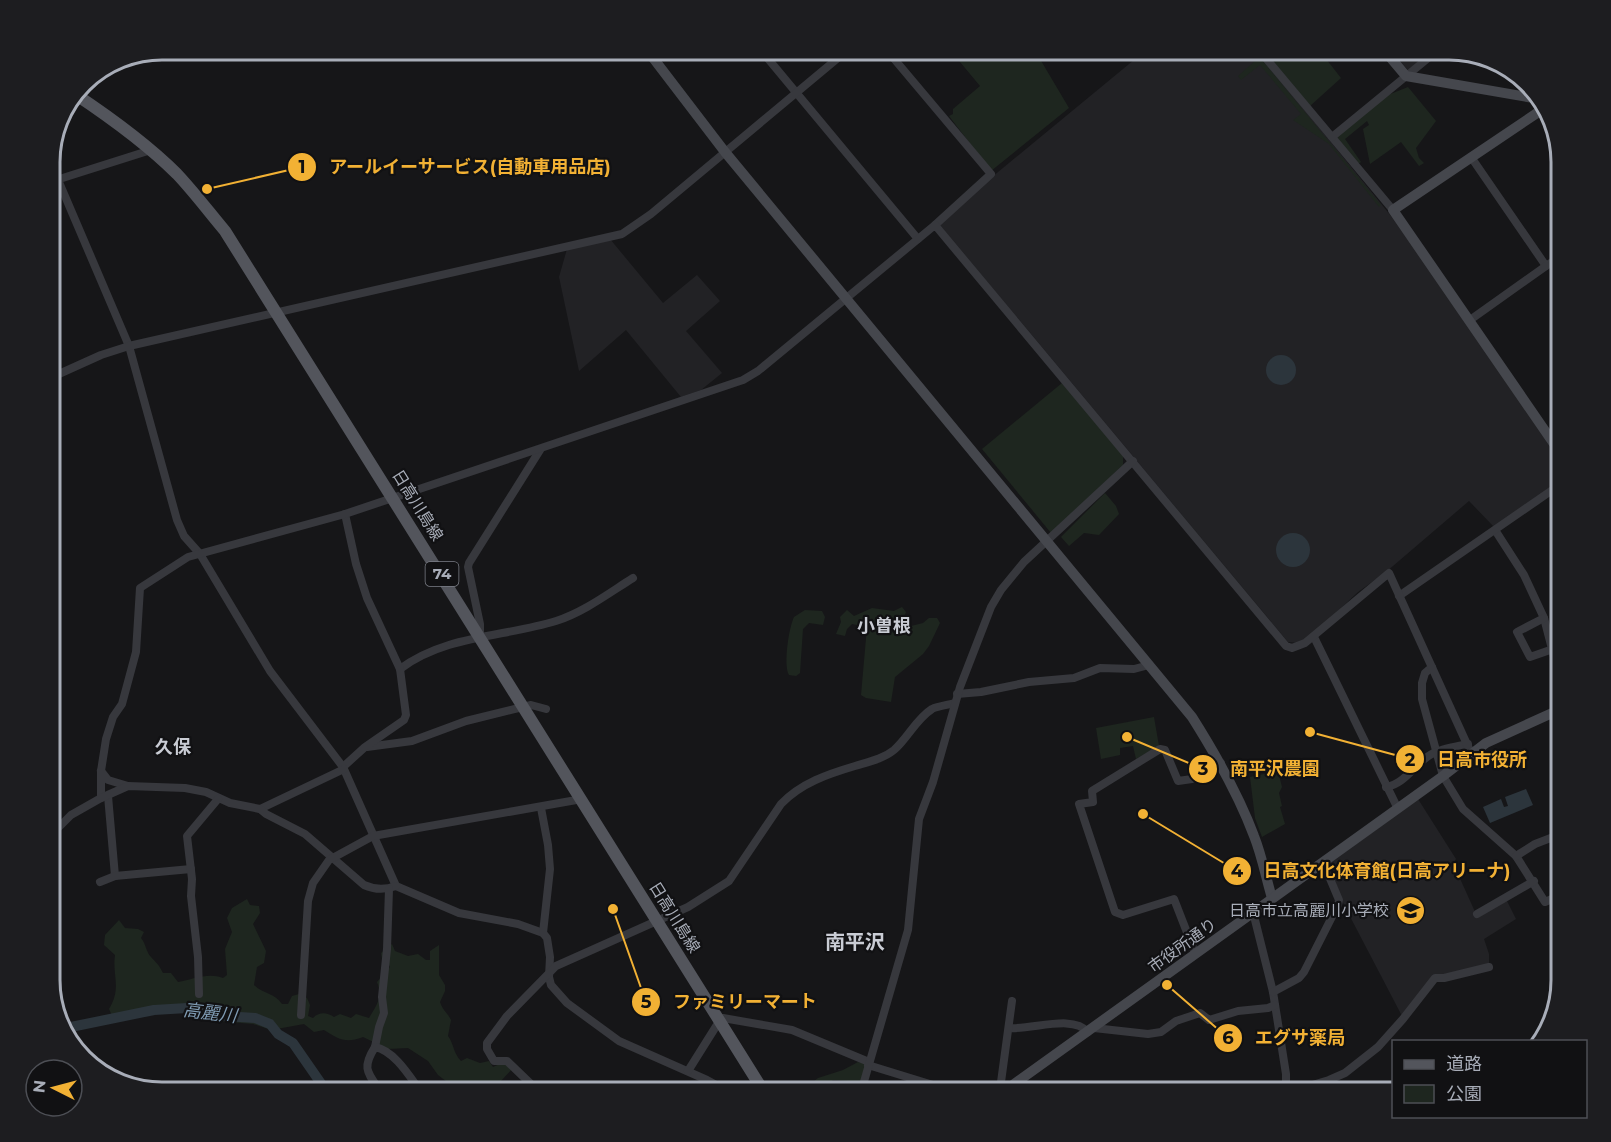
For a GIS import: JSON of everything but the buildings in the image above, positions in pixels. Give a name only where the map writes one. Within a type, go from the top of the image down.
[{"type":"main road","name":"日高川島線","points":[[82,99],[110,117],[151,150],[177,175],[225,231],[758,1082]]},
{"type":"street","points":[[655,60],[724,152],[1192,717],[1221,764],[1255,839],[1272,898]]},
{"type":"street","points":[[768,60],[918,239]]},
{"type":"street","points":[[60,374],[129,346],[622,234],[651,214],[836,60]]},
{"type":"street","points":[[115,876],[101,771],[110,727],[113,717],[122,704],[136,652],[140,588],[188,557],[345,514],[394,498],[743,380],[765,365],[935,225],[991,174],[897,60]]},
{"type":"street","points":[[1267,60],[1393,210],[1551,438]]},
{"type":"street","points":[[1392,60],[1406,76],[1527,97]]},
{"type":"street","points":[[1332,137],[1426,60]]},
{"type":"street","points":[[1393,210],[1538,113]]},
{"type":"street","points":[[60,179],[151,150]]},
{"type":"street","points":[[1471,158],[1546,267]]},
{"type":"street","points":[[60,194],[129,346],[177,520],[184,536],[200,554],[270,671],[344,768],[393,888],[382,997],[384,1013],[378,1027],[375,1047],[366,1065],[374,1082]]},
{"type":"street","points":[[935,225],[1286,646],[1292,648],[1314,637],[1389,573],[1469,749],[1438,751],[1427,757],[1398,783],[1386,787]]},
{"type":"street","points":[[1470,320],[1551,264]]},
{"type":"street","points":[[480,636],[469,563],[540,449]]},
{"type":"street","points":[[864,1082],[908,930],[919,819],[933,782],[957,694],[991,607],[1011,577],[1133,461]]},
{"type":"street","points":[[1399,596],[1551,492]]},
{"type":"street","points":[[101,771],[108,780],[128,786],[185,788],[206,792],[230,803],[260,808],[344,768],[365,747],[404,720],[406,715],[400,669],[368,598],[356,564],[345,514]]},
{"type":"street","points":[[1495,530],[1524,575],[1544,618],[1551,642]]},
{"type":"street","points":[[400,669],[418,656],[480,636],[557,620],[633,578]]},
{"type":"street","points":[[1544,618],[1517,632],[1530,657],[1551,650]]},
{"type":"street","points":[[1314,637],[1398,809]]},
{"type":"street","points":[[957,694],[981,692],[1029,682],[1074,678],[1100,668],[1134,669],[1149,665]]},
{"type":"street","points":[[1432,667],[1425,673],[1422,683],[1422,699],[1443,776],[1463,808],[1516,856],[1534,881],[1545,902],[1551,900]]},
{"type":"street","points":[[529,1082],[507,1060],[494,1060],[486,1049],[487,1043],[507,1016],[550,970],[688,907],[729,881],[791,793],[831,774],[877,759],[893,750],[933,709],[955,703]]},
{"type":"street","points":[[365,747],[412,741],[466,721],[524,707],[535,706],[546,710]]},
{"type":"street","name":"市役所通り","points":[[1017,1082],[1443,776],[1469,749],[1551,714]]},
{"type":"street","points":[[1195,953],[1174,898],[1123,915],[1115,912],[1079,804],[1094,802],[1092,791],[1160,749],[1165,750],[1178,781],[1191,779],[1221,764]]},
{"type":"street","points":[[60,826],[71,815],[128,786]]},
{"type":"street","points":[[199,994],[198,957],[187,836],[218,799]]},
{"type":"street","points":[[302,1015],[308,901],[313,883],[332,858],[373,836],[582,799]]},
{"type":"street","points":[[260,808],[266,814],[305,834],[364,885],[371,888],[393,888],[459,913],[518,924],[543,933],[547,938],[550,957],[551,986],[556,993],[619,1041],[709,1082]]},
{"type":"street","points":[[541,808],[550,869],[543,933]]},
{"type":"street","points":[[1516,856],[1535,844],[1551,838]]},
{"type":"street","points":[[1273,992],[1299,978],[1304,972],[1338,905],[1330,874],[1323,862]]},
{"type":"street","points":[[100,882],[115,876],[191,869]]},
{"type":"street","points":[[1477,914],[1534,881]]},
{"type":"street","points":[[1253,912],[1273,992],[1287,1082]]},
{"type":"street","points":[[1322,1082],[1345,1073],[1378,1047],[1404,1019],[1435,978],[1489,967]]},
{"type":"street","points":[[1001,1082],[1012,1001]]},
{"type":"street","points":[[1009,1028],[1029,1029],[1060,1023],[1079,1025],[1091,1030],[1148,1034],[1164,1030],[1176,1021],[1191,1015],[1200,1013],[1209,1020],[1239,1011],[1268,1008],[1275,1005]]},
{"type":"street","points":[[688,1071],[720,1020],[725,1018],[792,1030],[869,1063],[925,1082]]},
{"type":"street","points":[[375,1047],[392,1057],[413,1082]]},
{"type":"shaded area","points":[[1134,60],[1264,60],[1391,216],[1466,320],[1551,446],[1551,487],[1494,527],[1469,501],[1386,572],[1358,592],[1314,634],[1298,643],[1288,642],[940,225],[992,177]]},
{"type":"shaded area","points":[[1398,60],[1420,60],[1408,70]]},
{"type":"shaded area","points":[[610,239],[663,303],[697,275],[720,301],[686,331],[722,373],[701,390],[681,397],[626,330],[579,371],[559,277],[567,249]]},
{"type":"shaded area","points":[[1281,355],[1292,359],[1296,370],[1292,381],[1281,385],[1270,381],[1266,370],[1270,359]]},
{"type":"shaded area","points":[[1293,533],[1305,538],[1310,550],[1305,562],[1293,567],[1281,562],[1276,550],[1281,538]]},
{"type":"shaded area","points":[[1526,789],[1533,805],[1490,823],[1483,807],[1501,799],[1504,807],[1508,806],[1505,797]]},
{"type":"shaded area","name":"日高市立高麗川小学校","points":[[1418,799],[1456,859],[1453,863],[1476,914],[1506,899],[1516,919],[1484,939],[1489,954],[1489,965],[1435,976],[1402,1016],[1344,905],[1329,864]]},
{"type":"green space","points":[[958,60],[1041,60],[1069,108],[991,171],[949,116],[953,114],[953,109],[980,86]]},
{"type":"green space","points":[[1256,60],[1262,60],[1381,205],[1379,207],[1329,144],[1293,120],[1301,114],[1260,65],[1241,80],[1238,76]]},
{"type":"green space","points":[[1272,60],[1327,60],[1341,78],[1310,106]]},
{"type":"green space","points":[[1408,87],[1436,121],[1416,148],[1419,158],[1424,163],[1419,166],[1401,142],[1370,164],[1363,129],[1369,125],[1367,121],[1345,139],[1361,162],[1358,164],[1336,137],[1388,95]]},
{"type":"green space","points":[[1062,383],[1123,454],[1123,465],[1051,533],[982,449]]},
{"type":"green space","points":[[1105,493],[1116,506],[1119,514],[1099,535],[1084,533],[1069,546],[1061,537]]},
{"type":"green space","points":[[902,607],[906,612],[903,620],[911,626],[923,623],[929,618],[937,618],[940,623],[923,654],[895,677],[891,702],[866,698],[861,695],[867,627],[852,624],[845,636],[836,634],[841,622],[840,617],[847,610],[854,616],[872,608],[894,611]]},
{"type":"green space","points":[[805,610],[822,611],[825,617],[823,625],[809,623],[803,629],[800,673],[796,676],[789,675],[787,646],[790,629],[794,617]]},
{"type":"green space","points":[[1154,717],[1159,746],[1136,759],[1133,746],[1120,748],[1120,755],[1101,759],[1096,728]]},
{"type":"green space","points":[[1278,771],[1282,787],[1279,793],[1282,806],[1280,807],[1285,824],[1262,837],[1255,818],[1250,777]]},
{"type":"green space","points":[[247,899],[250,905],[259,906],[260,913],[253,924],[266,951],[264,963],[257,967],[254,985],[282,1004],[288,1004],[292,996],[299,994],[307,998],[310,1005],[308,1016],[313,1018],[323,1013],[334,1017],[340,1014],[351,1018],[356,1014],[369,1018],[379,997],[377,982],[390,967],[387,961],[382,959],[381,953],[392,944],[395,951],[408,956],[418,954],[430,960],[430,951],[439,945],[439,975],[445,985],[440,1002],[451,1020],[448,1036],[456,1055],[461,1061],[467,1058],[480,1063],[489,1061],[493,1067],[502,1063],[513,1068],[502,1082],[447,1082],[438,1075],[428,1061],[408,1048],[388,1049],[363,1037],[342,1040],[324,1030],[314,1032],[304,1024],[271,1030],[253,1024],[217,1021],[193,1011],[164,1010],[156,1014],[113,1018],[109,1009],[116,988],[115,955],[104,945],[105,935],[119,920],[125,928],[144,932],[141,938],[149,955],[163,973],[171,973],[178,982],[207,976],[223,978],[227,975],[225,949],[232,932],[227,918],[232,908]]},
{"type":"green space","points":[[858,1062],[866,1064],[861,1082],[833,1080],[813,1082],[818,1078],[843,1070]]},
{"type":"waterway","name":"高麗川","points":[[72,1027],[154,1010],[187,1008],[224,1016],[255,1018],[270,1024],[278,1034],[293,1043],[320,1082]]},
{"type":"place","name":"アールイーサービス(自動車用品店)","points":[[207,189]]},
{"type":"place","name":"日高市役所","points":[[1310,732]]},
{"type":"place","name":"南平沢農園","points":[[1127,737]]},
{"type":"place","name":"日高文化体育館(日高アリーナ)","points":[[1143,814]]},
{"type":"place","name":"ファミリーマート","points":[[613,909]]},
{"type":"place","name":"日高市立高麗川小学校","points":[[1410,910]]},
{"type":"place","name":"エグサ薬局","points":[[1167,985]]},
{"type":"district","name":"小曽根","points":[[884,626]]},
{"type":"district","name":"久保","points":[[173,747]]},
{"type":"district","name":"南平沢","points":[[855,942]]}]
